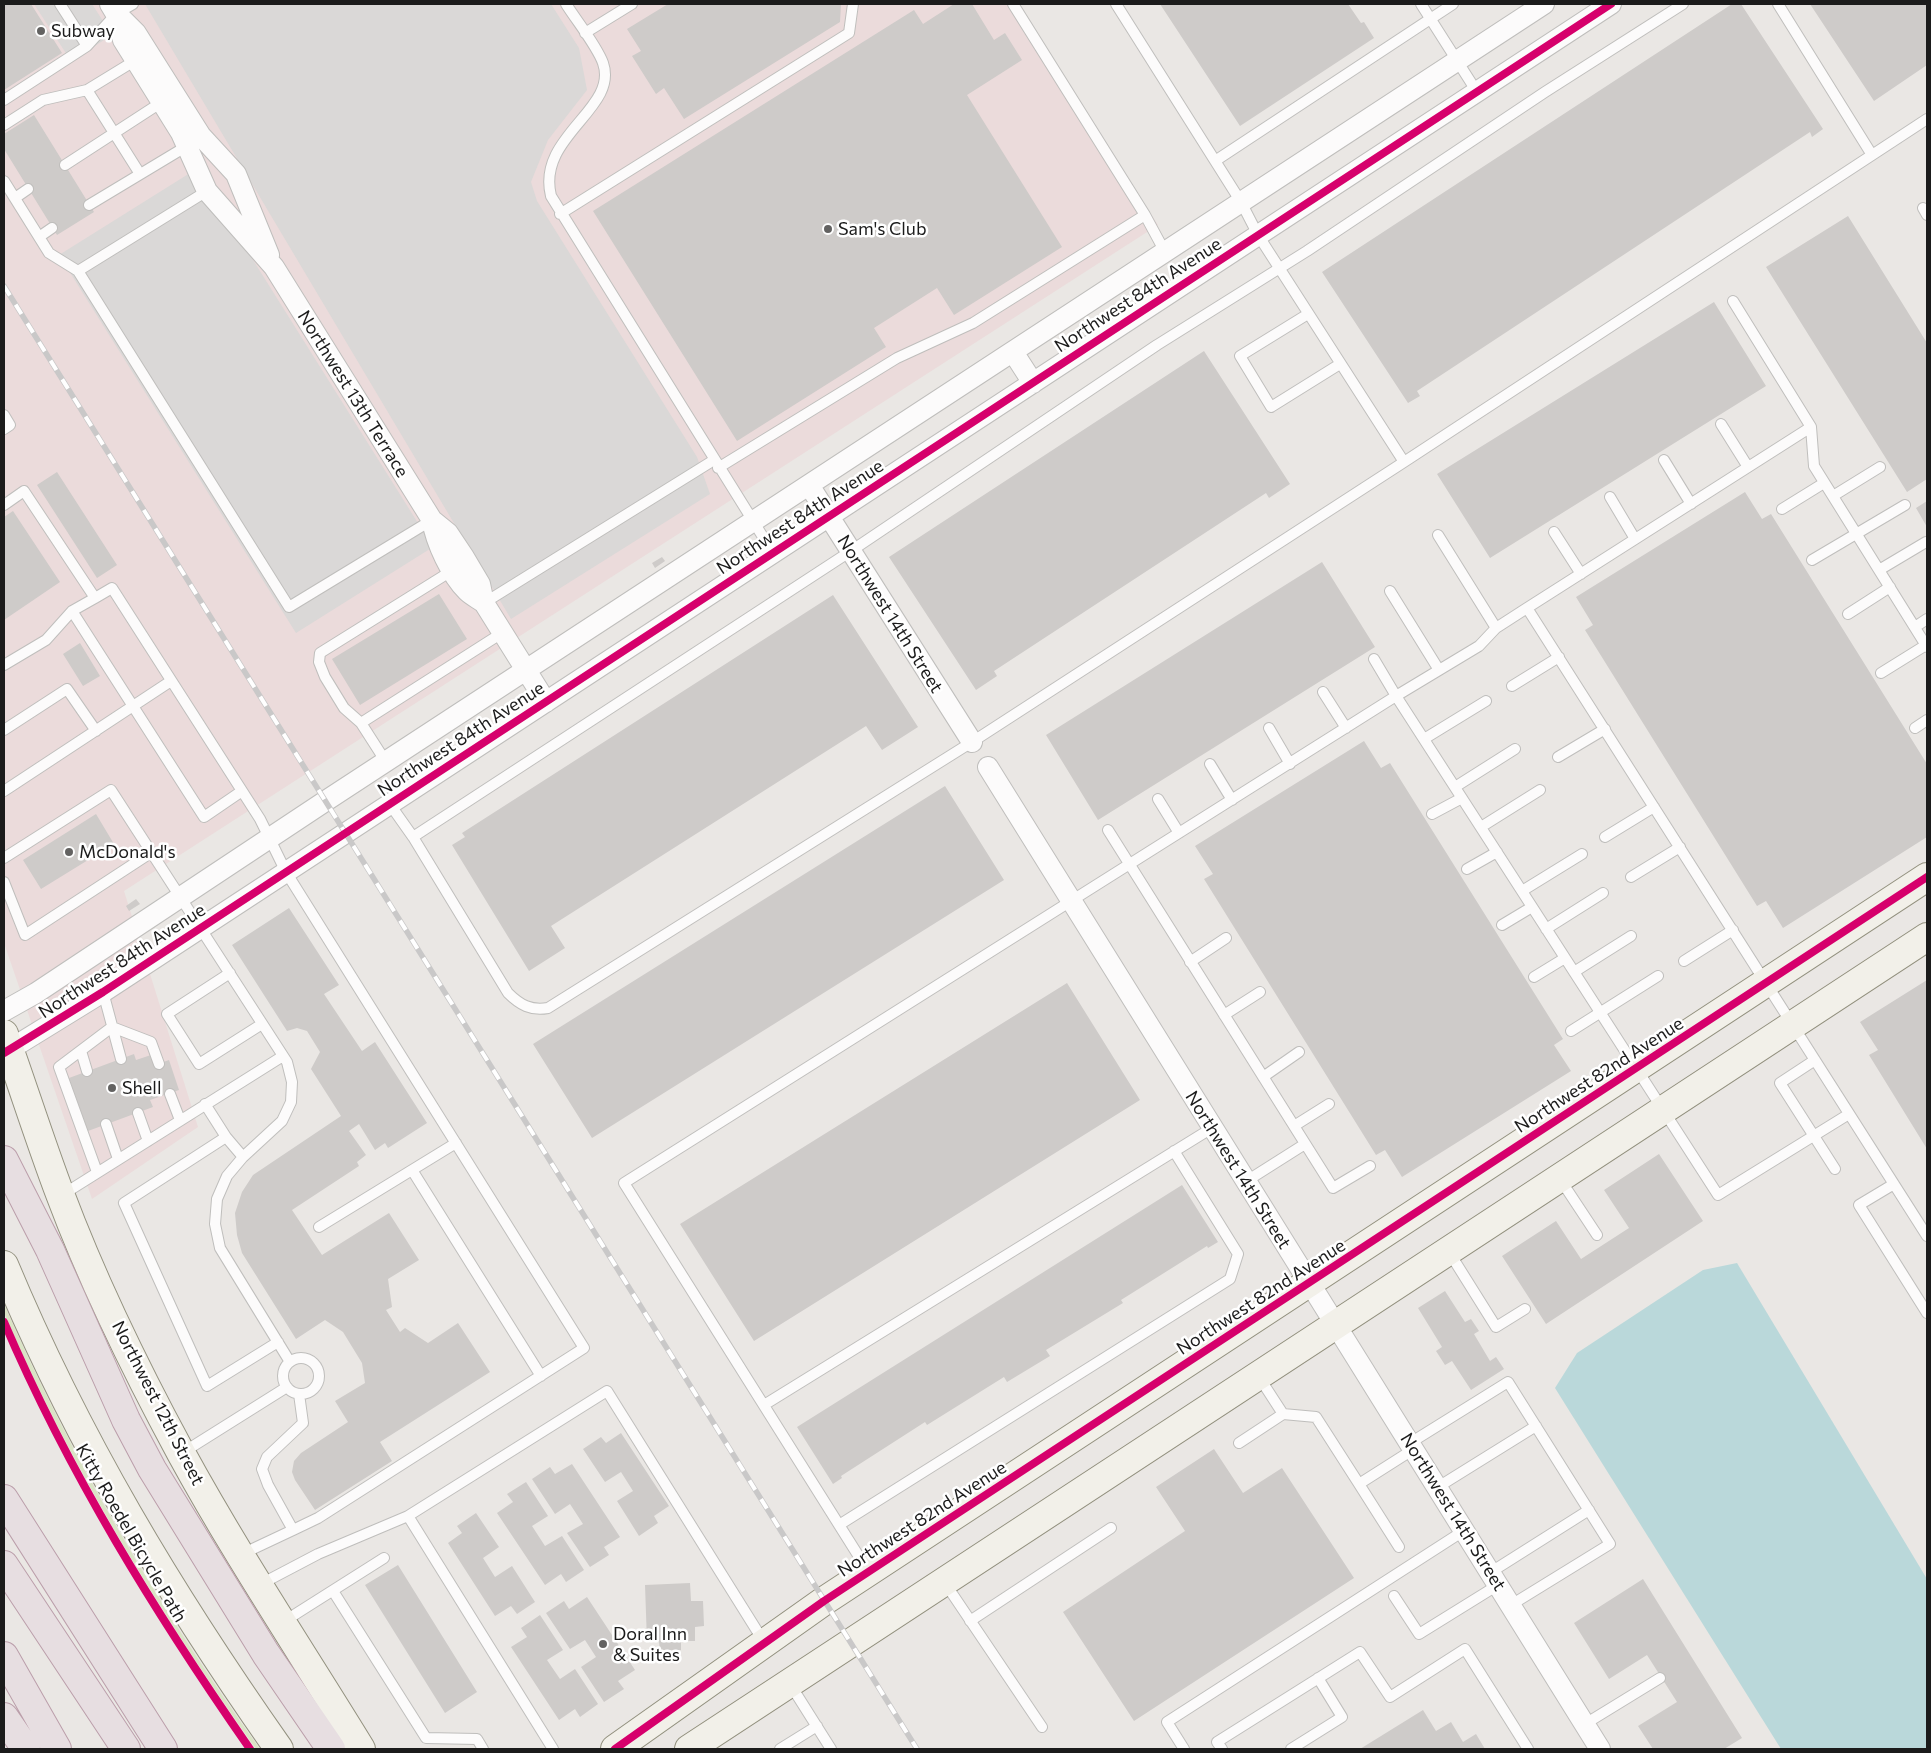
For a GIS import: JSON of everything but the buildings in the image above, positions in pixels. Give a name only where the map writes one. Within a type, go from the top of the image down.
[{"type":"highway","points":[[4,1160],[50,1250],[126,1420],[152,1469],[266,1654],[331,1749]]},
{"type":"highway","points":[[4,1499],[163,1749]]},
{"type":"highway","points":[[4,1565],[126,1749]]},
{"type":"highway","points":[[4,1656],[57,1749]]},
{"type":"highway","points":[[4,1717],[26,1749]]},
{"type":"street","name":"Northwest 84th Avenue","points":[[4,1011],[23,1001],[270,837],[527,671],[1544,4]]},
{"type":"street","name":"Northwest 84th Avenue","points":[[6,1046],[103,992],[1610,4]]},
{"type":"street","name":"Northwest 13th Terrace","points":[[120,7],[124,40],[136,60],[236,174],[274,267],[432,520],[448,533],[464,557],[480,584],[484,603],[546,702]]},
{"type":"street","name":"Northwest 13th Terrace","points":[[120,7],[136,33],[168,98],[206,191],[274,267]]},
{"type":"street","points":[[1013,352],[1033,382]]},
{"type":"street","name":"Northwest 14th Street","points":[[809,485],[972,742]]},
{"type":"street","name":"Northwest 13th Terrace","points":[[432,520],[436,541],[453,570],[467,591],[484,603]]},
{"type":"street","name":"Northwest 14th Street","points":[[988,767],[1308,1284],[1438,1487],[1600,1749]]},
{"type":"street","name":"Northwest 82nd Avenue","points":[[615,1749],[764,1643],[869,1572],[1927,878]]},
{"type":"street","points":[[689,1749],[1927,937]]},
{"type":"street","name":"Northwest 12th Street","points":[[6,1046],[61,1195],[109,1308],[181,1453],[240,1555],[361,1749]]},
{"type":"street","points":[[4,1265],[59,1389],[111,1486],[188,1616],[279,1749]]},
{"type":"lane","points":[[60,4],[87,46]]},
{"type":"lane","points":[[566,4],[603,62],[605,78],[598,98],[561,146],[551,163],[548,184],[560,214],[773,553]]},
{"type":"lane","points":[[584,34],[632,4]]},
{"type":"lane","points":[[560,214],[849,33],[853,4]]},
{"type":"lane","points":[[1013,4],[1145,215],[1165,252]]},
{"type":"lane","points":[[1116,4],[1216,161],[1241,202],[1258,235],[1404,462]]},
{"type":"lane","points":[[1421,4],[1476,92]]},
{"type":"lane","points":[[1216,161],[1453,4]]},
{"type":"lane","points":[[413,837],[850,551],[1157,346],[1280,268],[1545,92],[1684,4]]},
{"type":"lane","points":[[1778,4],[1872,155]]},
{"type":"lane","points":[[4,100],[87,46],[120,7]]},
{"type":"lane","points":[[4,125],[44,100],[87,90],[136,60]]},
{"type":"lane","points":[[87,90],[140,174]]},
{"type":"lane","points":[[65,165],[168,98]]},
{"type":"lane","points":[[389,803],[413,837],[508,993],[522,1006],[541,1009],[555,1004],[972,742],[1404,462],[1927,119]]},
{"type":"lane","points":[[89,204],[187,146]]},
{"type":"lane","points":[[4,181],[49,253],[78,271],[289,607],[432,520]]},
{"type":"lane","points":[[14,198],[28,189]]},
{"type":"lane","points":[[78,271],[206,191]]},
{"type":"lane","points":[[484,603],[897,358],[974,323],[1145,215]]},
{"type":"lane","points":[[39,237],[52,228]]},
{"type":"lane","points":[[1733,301],[1811,427],[1814,466],[1927,646],[1881,673]]},
{"type":"lane","points":[[1308,314],[1240,356],[1271,406],[1340,364]]},
{"type":"lane","points":[[4,415],[10,425],[4,429]]},
{"type":"lane","points":[[1721,424],[1748,467]]},
{"type":"lane","points":[[869,1572],[624,1183],[1396,696],[1479,646],[1496,628],[1811,427]]},
{"type":"lane","points":[[1664,460],[1690,504]]},
{"type":"lane","points":[[1833,496],[1880,467]]},
{"type":"lane","points":[[1782,509],[1824,483]]},
{"type":"lane","points":[[4,505],[24,491],[95,598]]},
{"type":"lane","points":[[1610,497],[1635,539]]},
{"type":"lane","points":[[1812,560],[1905,505]]},
{"type":"lane","points":[[1554,532],[1581,574]]},
{"type":"lane","points":[[1438,535],[1496,628]]},
{"type":"lane","points":[[1879,570],[1926,542]]},
{"type":"lane","points":[[386,762],[361,723],[344,708],[325,677],[319,662],[320,653],[453,570]]},
{"type":"lane","points":[[1848,614],[1890,587]]},
{"type":"lane","points":[[4,665],[46,640],[72,611],[112,588],[242,791],[270,837],[286,872],[584,1348],[318,1518],[240,1555]]},
{"type":"lane","points":[[1390,591],[1439,670]]},
{"type":"lane","points":[[1528,608],[1927,1236]]},
{"type":"lane","points":[[72,611],[132,707],[204,816],[242,791]]},
{"type":"lane","points":[[1915,627],[1927,619]]},
{"type":"lane","points":[[361,723],[502,633]]},
{"type":"lane","points":[[1512,686],[1559,657]]},
{"type":"lane","points":[[1374,659],[1496,852],[1718,1195],[1849,1114]]},
{"type":"lane","points":[[4,791],[171,681]]},
{"type":"lane","points":[[4,730],[67,689],[96,731]]},
{"type":"lane","points":[[1323,692],[1346,728]]},
{"type":"lane","points":[[1424,739],[1486,701]]},
{"type":"lane","points":[[1915,728],[1927,720]]},
{"type":"lane","points":[[1269,728],[1290,764]]},
{"type":"lane","points":[[1558,757],[1605,729]]},
{"type":"lane","points":[[1455,787],[1515,749]]},
{"type":"lane","points":[[1210,764],[1232,800]]},
{"type":"lane","points":[[4,858],[111,790],[287,1062],[292,1082],[291,1102],[282,1121],[243,1157],[227,1176],[217,1199],[215,1224],[220,1248],[290,1362]]},
{"type":"lane","points":[[1481,827],[1540,790]]},
{"type":"lane","points":[[1158,798],[1179,833]]},
{"type":"lane","points":[[1432,814],[1462,798]]},
{"type":"lane","points":[[1605,837],[1654,807]]},
{"type":"lane","points":[[1108,830],[1333,1188],[1370,1166]]},
{"type":"lane","points":[[1631,877],[1680,847]]},
{"type":"lane","points":[[4,882],[25,935],[152,852]]},
{"type":"lane","points":[[1467,869],[1496,852]]},
{"type":"lane","points":[[1522,891],[1582,854]]},
{"type":"lane","points":[[1546,929],[1603,893]]},
{"type":"lane","points":[[1502,925],[1532,907]]},
{"type":"lane","points":[[1684,960],[1733,930]]},
{"type":"lane","points":[[1574,972],[1631,936]]},
{"type":"lane","points":[[1190,962],[1226,938]]},
{"type":"lane","points":[[1534,977],[1565,958]]},
{"type":"lane","points":[[230,972],[168,1014],[199,1064],[262,1024]]},
{"type":"lane","points":[[1571,1031],[1658,976]]},
{"type":"lane","points":[[103,992],[121,1058]]},
{"type":"lane","points":[[1224,1015],[1260,992]]},
{"type":"lane","points":[[97,1172],[59,1067],[112,1027]]},
{"type":"lane","points":[[112,1027],[151,1042],[159,1064]]},
{"type":"lane","points":[[81,1051],[87,1071]]},
{"type":"lane","points":[[1263,1077],[1299,1052]]},
{"type":"lane","points":[[61,1195],[283,1056]]},
{"type":"lane","points":[[1815,1060],[1780,1083],[1835,1169]]},
{"type":"lane","points":[[170,1094],[180,1120]]},
{"type":"lane","points":[[205,1104],[226,1137],[243,1157]]},
{"type":"lane","points":[[1294,1126],[1329,1104]]},
{"type":"lane","points":[[138,1113],[148,1141]]},
{"type":"lane","points":[[106,1124],[118,1159]]},
{"type":"lane","points":[[764,1405],[1212,1128]]},
{"type":"lane","points":[[226,1137],[124,1203],[207,1386],[278,1342]]},
{"type":"lane","points":[[319,1227],[456,1143]]},
{"type":"lane","points":[[1245,1182],[1305,1144]]},
{"type":"lane","points":[[839,1525],[1230,1279],[1238,1254],[1174,1152]]},
{"type":"lane","points":[[412,1170],[541,1376]]},
{"type":"lane","points":[[1559,1179],[1597,1235]]},
{"type":"lane","points":[[1894,1184],[1859,1205],[1927,1313]]},
{"type":"lane","points":[[1449,1251],[1496,1327],[1525,1309]]},
{"type":"lane","points":[[304,1358],[310,1361],[318,1372],[319,1379],[312,1391],[299,1394],[287,1387],[283,1373],[290,1362],[304,1358]]},
{"type":"lane","points":[[1258,1376],[1283,1414]]},
{"type":"lane","points":[[1359,1484],[1508,1382],[1610,1544],[1511,1605]]},
{"type":"lane","points":[[181,1453],[287,1387]]},
{"type":"lane","points":[[259,1585],[318,1554],[408,1516],[607,1391],[764,1643]]},
{"type":"lane","points":[[293,1530],[271,1492],[262,1469],[267,1456],[303,1423],[299,1394]]},
{"type":"lane","points":[[1239,1443],[1283,1414],[1316,1417],[1399,1547]]},
{"type":"lane","points":[[1438,1487],[1536,1426]]},
{"type":"lane","points":[[1394,1596],[1419,1634],[1589,1510]]},
{"type":"lane","points":[[408,1516],[553,1749]]},
{"type":"lane","points":[[970,1621],[1111,1528]]},
{"type":"lane","points":[[1184,1749],[1167,1722],[1465,1530]]},
{"type":"lane","points":[[283,1622],[384,1558]]},
{"type":"lane","points":[[944,1582],[1042,1727]]},
{"type":"lane","points":[[333,1591],[426,1738],[477,1739],[483,1749]]},
{"type":"lane","points":[[1222,1749],[1217,1742],[1360,1652],[1390,1697],[1465,1649],[1528,1749]]},
{"type":"lane","points":[[1291,1749],[1342,1717],[1318,1678]]},
{"type":"lane","points":[[1585,1724],[1660,1678]]},
{"type":"lane","points":[[790,1683],[831,1749]]},
{"type":"lane","points":[[780,1749],[817,1726]]},
{"type":"shaded area","points":[[4,4],[1017,4],[1158,225],[124,891],[198,1127],[92,1199],[4,943]]},
{"type":"shaded area","points":[[34,4],[92,4],[112,35],[71,61]]},
{"type":"shaded area","points":[[145,4],[551,4],[579,48],[587,90],[548,140],[531,182],[537,201],[697,457],[710,494],[511,619]]},
{"type":"shaded area","points":[[190,173],[248,252],[433,547],[296,633],[59,255]]},
{"type":"green space","points":[[4,1304],[59,1420],[120,1533],[188,1643],[260,1749],[256,1749],[220,1697],[151,1591],[119,1537],[88,1483],[30,1371],[4,1313]]},
{"type":"water","points":[[1737,1263],[1927,1579],[1927,1749],[1781,1749],[1555,1388],[1577,1353],[1703,1270]]},
{"type":"railway","points":[[4,286],[917,1749]]},
{"type":"cycle path","points":[[4,1053],[103,992],[1611,4]]},
{"type":"cycle path","points":[[615,1749],[824,1601],[1927,877]]},
{"type":"cycle path","name":"Kitty Roedel Bicycle Path","points":[[4,1322],[57,1434],[116,1542],[181,1647],[250,1749]]},
{"type":"place","name":"Subway","points":[[41,31]]},
{"type":"place","name":"Sam's Club","points":[[828,229]]},
{"type":"place","name":"McDonald's","points":[[69,852]]},
{"type":"place","name":"Shell","points":[[112,1088]]},
{"type":"place","name":"Doral Inn & Suites","points":[[603,1644]]}]
